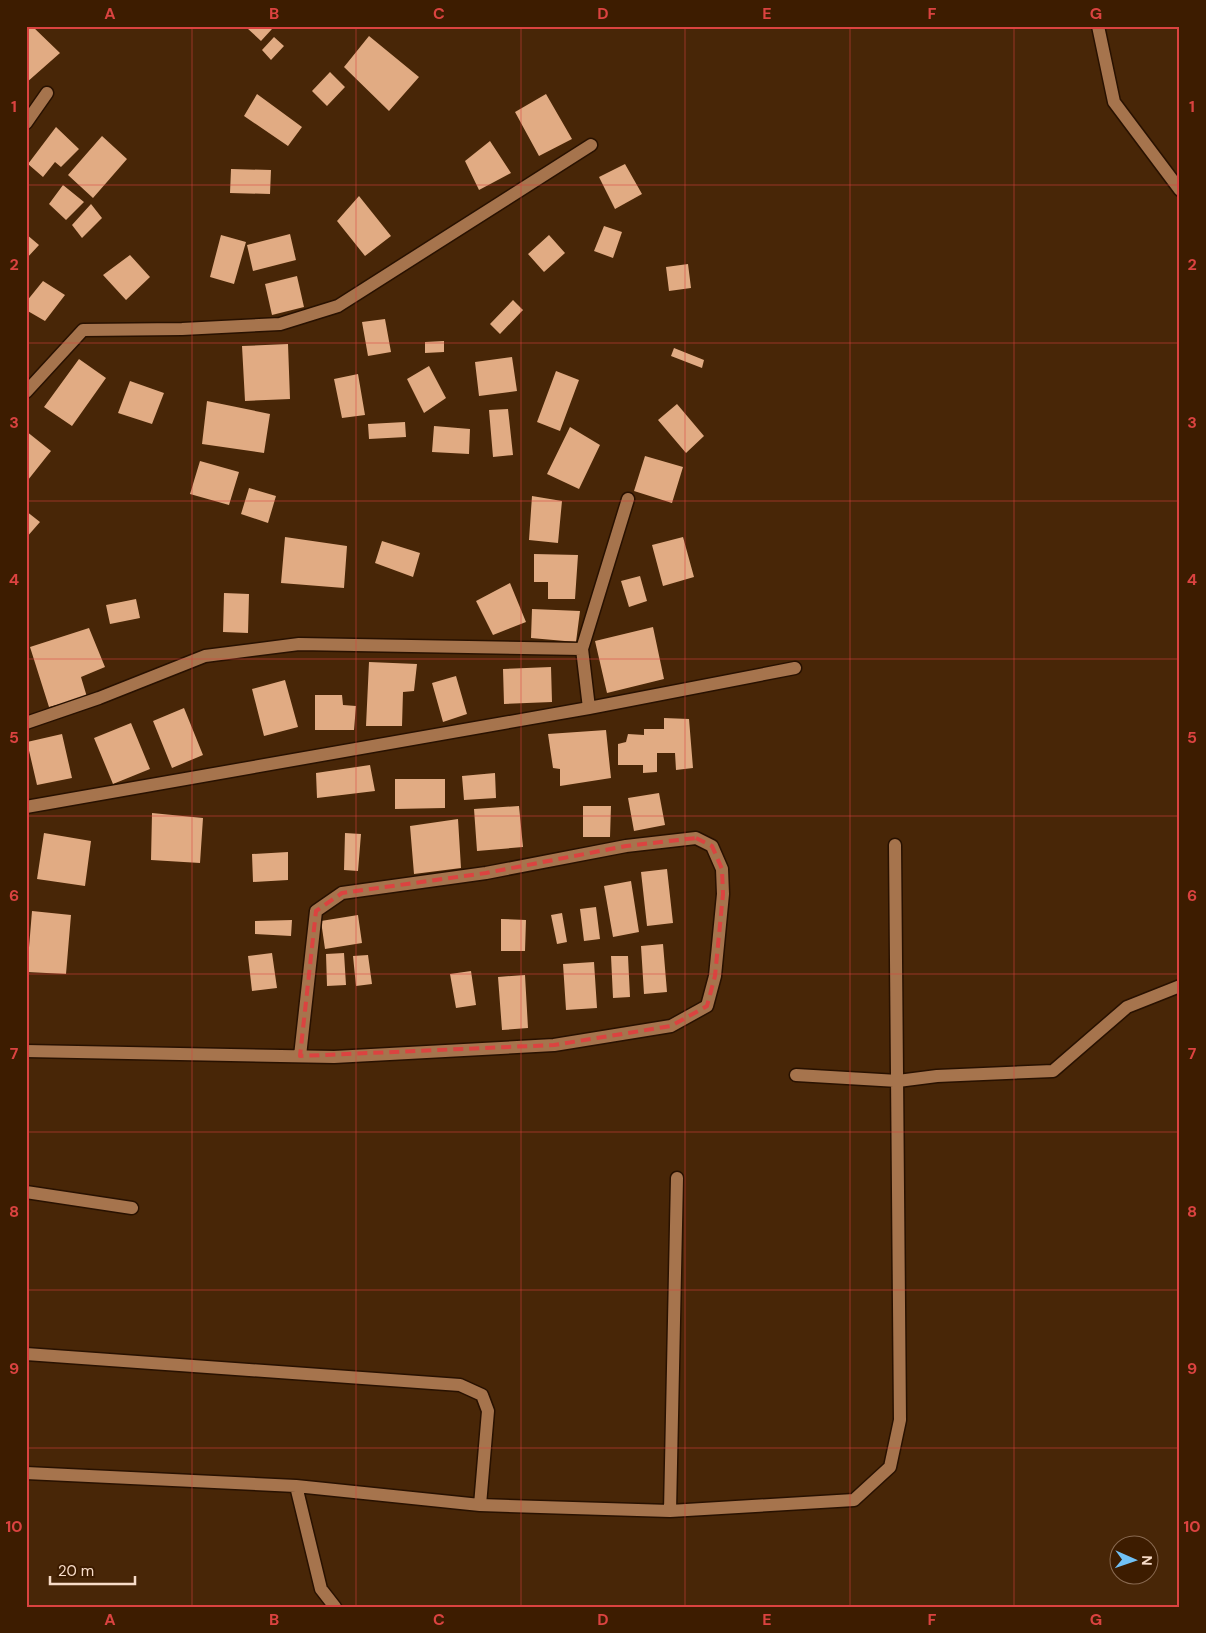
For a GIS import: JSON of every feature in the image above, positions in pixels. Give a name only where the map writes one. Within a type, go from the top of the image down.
[{"type":"street","points":[[1098,26],[1114,102],[1180,190]]},
{"type":"street","points":[[26,123],[48,93]]},
{"type":"street","points":[[26,392],[83,330],[182,329],[280,324],[338,306],[591,144]]},
{"type":"street","points":[[589,708],[582,649],[628,499]]},
{"type":"street","points":[[26,723],[99,698],[205,656],[299,644],[582,649]]},
{"type":"street","points":[[26,807],[589,708],[795,668]]},
{"type":"street","points":[[26,1051],[334,1057],[554,1045],[671,1026],[707,1006],[715,976],[723,894],[722,869],[712,846],[696,838],[626,846],[486,873],[342,893],[316,911],[300,1056]]},
{"type":"street","points":[[26,1473],[296,1486],[480,1505],[670,1511],[854,1500],[890,1467],[900,1420],[895,845]]},
{"type":"street","points":[[796,1075],[898,1082],[937,1076],[1053,1071],[1127,1007],[1180,986]]},
{"type":"street","points":[[670,1511],[677,1178]]},
{"type":"street","points":[[26,1192],[132,1208]]},
{"type":"street","points":[[26,1354],[460,1385],[482,1395],[488,1411],[480,1505]]},
{"type":"street","points":[[296,1486],[321,1589],[335,1607]]},
{"type":"highlighted area","points":[[696,838],[712,846],[722,869],[723,894],[715,976],[707,1006],[671,1026],[554,1045],[300,1056],[316,911],[342,893],[486,873],[626,846]]},
{"type":"building","points":[[26,26],[32,26],[60,53],[26,83]]},
{"type":"building","points":[[249,26],[269,26],[272,29],[261,41],[247,28]]},
{"type":"building","points":[[369,36],[419,77],[389,111],[344,67]]},
{"type":"building","points":[[274,37],[284,46],[271,60],[262,50]]},
{"type":"building","points":[[330,72],[345,87],[327,106],[312,91]]},
{"type":"building","points":[[257,94],[302,127],[288,146],[244,116]]},
{"type":"building","points":[[546,94],[572,139],[539,156],[515,112]]},
{"type":"building","points":[[56,127],[79,149],[61,167],[55,162],[43,177],[28,164]]},
{"type":"building","points":[[102,136],[127,159],[93,198],[68,175]]},
{"type":"building","points":[[490,141],[511,173],[479,190],[465,161]]},
{"type":"building","points":[[625,164],[642,194],[615,209],[599,177]]},
{"type":"building","points":[[231,169],[271,170],[270,194],[230,193]]},
{"type":"building","points":[[63,185],[84,202],[66,220],[49,204]]},
{"type":"building","points":[[359,196],[391,236],[365,256],[337,221]]},
{"type":"building","points":[[91,204],[102,218],[82,238],[72,225]]},
{"type":"building","points":[[604,226],[622,232],[613,258],[594,251]]},
{"type":"building","points":[[26,234],[39,245],[26,259]]},
{"type":"building","points":[[290,234],[296,260],[253,271],[247,245]]},
{"type":"building","points":[[221,235],[246,242],[234,284],[210,277]]},
{"type":"building","points":[[549,235],[565,253],[544,272],[528,254]]},
{"type":"building","points":[[130,255],[150,277],[126,300],[103,275]]},
{"type":"building","points":[[688,264],[691,288],[669,291],[666,267]]},
{"type":"building","points":[[297,276],[304,307],[272,315],[265,284]]},
{"type":"building","points":[[43,281],[65,295],[45,321],[26,310],[26,302]]},
{"type":"building","points":[[513,300],[523,310],[500,334],[490,324]]},
{"type":"building","points":[[385,319],[391,352],[368,356],[362,322]]},
{"type":"building","points":[[444,341],[444,352],[425,353],[425,342]]},
{"type":"building","points":[[288,344],[290,399],[245,401],[242,346]]},
{"type":"building","points":[[674,348],[704,360],[702,368],[671,356]]},
{"type":"building","points":[[512,357],[517,391],[479,396],[475,362]]},
{"type":"building","points":[[79,359],[106,378],[72,426],[44,407]]},
{"type":"building","points":[[429,366],[446,398],[424,413],[407,379]]},
{"type":"building","points":[[556,371],[579,380],[560,431],[537,422]]},
{"type":"building","points":[[358,374],[365,415],[342,418],[334,379]]},
{"type":"building","points":[[130,381],[164,393],[152,424],[118,413]]},
{"type":"building","points":[[207,401],[270,414],[264,453],[202,444]]},
{"type":"building","points":[[677,404],[704,436],[686,453],[658,420]]},
{"type":"building","points":[[508,409],[513,455],[493,457],[489,410]]},
{"type":"building","points":[[405,422],[406,437],[369,439],[368,424]]},
{"type":"building","points":[[434,426],[470,429],[469,454],[432,452]]},
{"type":"building","points":[[570,427],[600,445],[579,489],[547,474]]},
{"type":"building","points":[[26,431],[51,451],[28,480],[26,479]]},
{"type":"building","points":[[645,456],[683,467],[672,503],[634,491]]},
{"type":"building","points":[[200,461],[239,472],[229,505],[190,494]]},
{"type":"building","points":[[249,488],[276,496],[268,523],[241,514]]},
{"type":"building","points":[[532,496],[562,501],[558,543],[529,540]]},
{"type":"building","points":[[26,511],[40,522],[26,538]]},
{"type":"building","points":[[285,537],[347,546],[344,588],[281,583]]},
{"type":"building","points":[[683,537],[694,577],[663,586],[652,545]]},
{"type":"building","points":[[382,541],[420,553],[413,577],[375,563]]},
{"type":"building","points":[[534,554],[578,555],[575,599],[548,599],[548,582],[534,582]]},
{"type":"building","points":[[640,576],[647,601],[629,607],[621,581]]},
{"type":"building","points":[[510,583],[526,622],[493,635],[476,601]]},
{"type":"building","points":[[224,593],[249,594],[248,633],[223,632]]},
{"type":"building","points":[[136,599],[140,618],[110,624],[106,605]]},
{"type":"building","points":[[532,609],[580,611],[576,642],[531,638]]},
{"type":"building","points":[[653,627],[664,679],[607,693],[595,641]]},
{"type":"building","points":[[89,628],[105,667],[81,677],[87,697],[49,707],[30,647]]},
{"type":"building","points":[[369,662],[417,664],[414,691],[403,692],[402,726],[366,726]]},
{"type":"building","points":[[551,667],[552,702],[504,704],[503,669]]},
{"type":"building","points":[[456,676],[467,714],[443,722],[432,683]]},
{"type":"building","points":[[285,680],[298,727],[264,736],[252,689]]},
{"type":"building","points":[[315,695],[342,695],[343,705],[356,706],[354,730],[315,730]]},
{"type":"building","points":[[184,708],[203,755],[172,768],[153,721]]},
{"type":"building","points":[[664,718],[689,719],[693,768],[676,770],[675,753],[657,753],[657,772],[643,773],[643,765],[618,765],[618,744],[626,742],[628,734],[644,735],[644,729],[664,729]]},
{"type":"building","points":[[131,723],[150,769],[113,784],[94,738]]},
{"type":"building","points":[[606,730],[611,778],[560,786],[560,769],[553,768],[548,734]]},
{"type":"building","points":[[62,734],[72,778],[37,785],[27,742]]},
{"type":"building","points":[[370,765],[375,791],[317,798],[316,773]]},
{"type":"building","points":[[495,773],[496,798],[464,800],[462,776]]},
{"type":"building","points":[[395,779],[445,779],[445,808],[395,809]]},
{"type":"building","points":[[659,793],[665,825],[634,831],[628,798]]},
{"type":"building","points":[[519,806],[523,847],[477,851],[474,809]]},
{"type":"building","points":[[583,806],[611,806],[610,837],[583,837]]},
{"type":"building","points":[[152,813],[203,818],[200,863],[151,860]]},
{"type":"building","points":[[458,819],[461,868],[414,874],[410,826]]},
{"type":"building","points":[[44,833],[91,841],[85,886],[37,879]]},
{"type":"building","points":[[345,833],[361,834],[358,871],[344,870]]},
{"type":"building","points":[[288,852],[288,880],[253,882],[252,854]]},
{"type":"building","points":[[667,869],[673,923],[647,926],[641,872]]},
{"type":"building","points":[[631,881],[639,932],[613,937],[604,886]]},
{"type":"building","points":[[596,907],[600,939],[584,941],[580,909]]},
{"type":"building","points":[[32,911],[71,915],[66,974],[27,972]]},
{"type":"building","points":[[562,913],[567,942],[557,944],[551,915]]},
{"type":"building","points":[[358,915],[362,943],[325,949],[321,921]]},
{"type":"building","points":[[501,919],[526,920],[525,951],[501,951]]},
{"type":"building","points":[[292,920],[291,936],[255,934],[255,921]]},
{"type":"building","points":[[663,944],[667,992],[644,994],[641,946]]},
{"type":"building","points":[[272,953],[277,988],[252,991],[248,956]]},
{"type":"building","points":[[344,953],[346,985],[327,986],[326,954]]},
{"type":"building","points":[[368,955],[372,984],[356,986],[353,956]]},
{"type":"building","points":[[611,956],[628,956],[630,997],[613,998]]},
{"type":"building","points":[[594,962],[597,1008],[566,1010],[563,964]]},
{"type":"building","points":[[471,971],[476,1005],[456,1008],[450,974]]},
{"type":"building","points":[[525,975],[528,1028],[502,1030],[498,977]]}]
